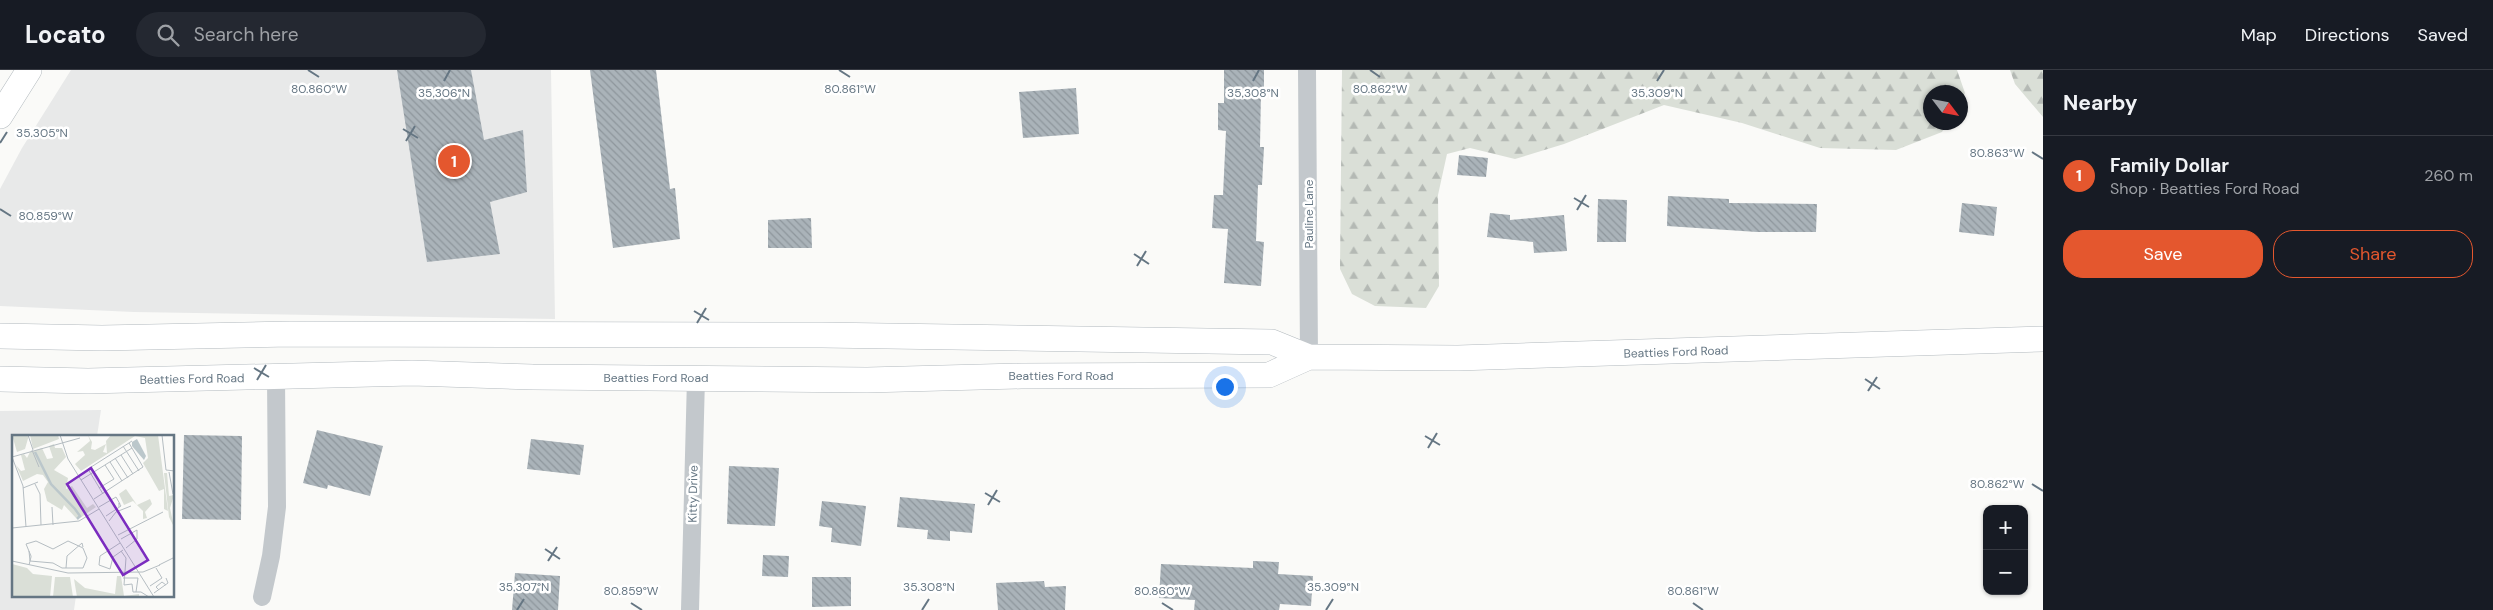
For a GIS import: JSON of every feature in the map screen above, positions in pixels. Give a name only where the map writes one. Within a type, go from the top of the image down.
[{"type":"main road","points":[[0,116],[29,70]]},
{"type":"main road","name":"Beatties Ford Road","points":[[0,336],[102,338],[428,333],[1014,338],[1272,342],[1309,357],[1516,358],[2043,339]]},
{"type":"main road","name":"Beatties Ford Road","points":[[0,379],[88,381],[412,373],[533,377],[867,380],[1021,376],[1269,375],[1309,357]]},
{"type":"street","name":"Pauline Lane","points":[[1308,70],[1309,357]]},
{"type":"street","points":[[262,597],[271,556],[277,507],[276,377]]},
{"type":"street","name":"Kitty Drive","points":[[690,610],[696,378]]},
{"type":"shaded area","points":[[71,70],[551,70],[555,319],[134,312],[0,306],[0,189],[22,148]]},
{"type":"shaded area","points":[[101,410],[97,435],[12,435],[12,598],[76,598],[74,610],[0,610],[0,411]]},
{"type":"green space","points":[[1342,70],[1957,70],[1962,85],[1923,85],[1923,130],[1943,130],[1896,150],[1820,148],[1742,123],[1664,105],[1564,144],[1515,159],[1470,148],[1447,154],[1438,195],[1439,286],[1426,308],[1375,306],[1352,294],[1340,269]]},
{"type":"green space","points":[[2010,70],[2043,70],[2043,117],[2015,84]]},
{"type":"building","points":[[397,70],[471,70],[484,140],[523,130],[527,192],[490,202],[500,254],[427,262]]},
{"type":"building","points":[[590,70],[656,70],[670,189],[675,188],[680,239],[613,248]]},
{"type":"building","points":[[1224,70],[1264,70],[1264,90],[1261,90],[1260,147],[1264,147],[1262,185],[1258,185],[1256,241],[1264,242],[1261,286],[1224,283],[1228,229],[1212,228],[1214,195],[1223,195],[1226,131],[1218,130],[1218,103],[1224,103]]},
{"type":"building","points":[[1076,88],[1079,134],[1023,138],[1019,92]]},
{"type":"building","points":[[1459,155],[1488,158],[1486,177],[1457,175]]},
{"type":"building","points":[[1668,196],[1729,199],[1729,203],[1817,204],[1816,232],[1757,232],[1667,226]]},
{"type":"building","points":[[1598,199],[1627,200],[1626,242],[1597,242]]},
{"type":"building","points":[[1962,203],[1997,207],[1994,236],[1959,232]]},
{"type":"building","points":[[1490,213],[1510,215],[1510,220],[1564,215],[1567,251],[1534,253],[1533,242],[1487,237]]},
{"type":"building","points":[[811,218],[812,248],[768,248],[768,220]]},
{"type":"building","points":[[317,430],[383,446],[370,496],[328,485],[327,489],[303,483]]},
{"type":"building","points":[[184,435],[242,436],[241,520],[182,519]]},
{"type":"building","points":[[531,439],[584,445],[580,475],[527,469]]},
{"type":"building","points":[[729,466],[779,468],[775,526],[727,524]]},
{"type":"building","points":[[900,497],[975,504],[972,533],[950,531],[950,541],[927,539],[928,530],[897,527]]},
{"type":"building","points":[[822,501],[866,506],[861,546],[831,542],[832,528],[819,526]]},
{"type":"building","points":[[763,555],[789,556],[788,577],[762,576]]},
{"type":"building","points":[[1253,561],[1279,562],[1278,574],[1313,576],[1311,606],[1280,604],[1279,610],[1194,610],[1195,600],[1159,598],[1161,564],[1253,568]]},
{"type":"building","points":[[515,573],[560,576],[558,610],[512,610]]},
{"type":"building","points":[[812,577],[851,577],[851,606],[812,607]]},
{"type":"building","points":[[1044,581],[1045,587],[1066,586],[1065,610],[998,610],[996,583]]},
{"type":"place","name":"Family Dollar","points":[[454,161]]}]
